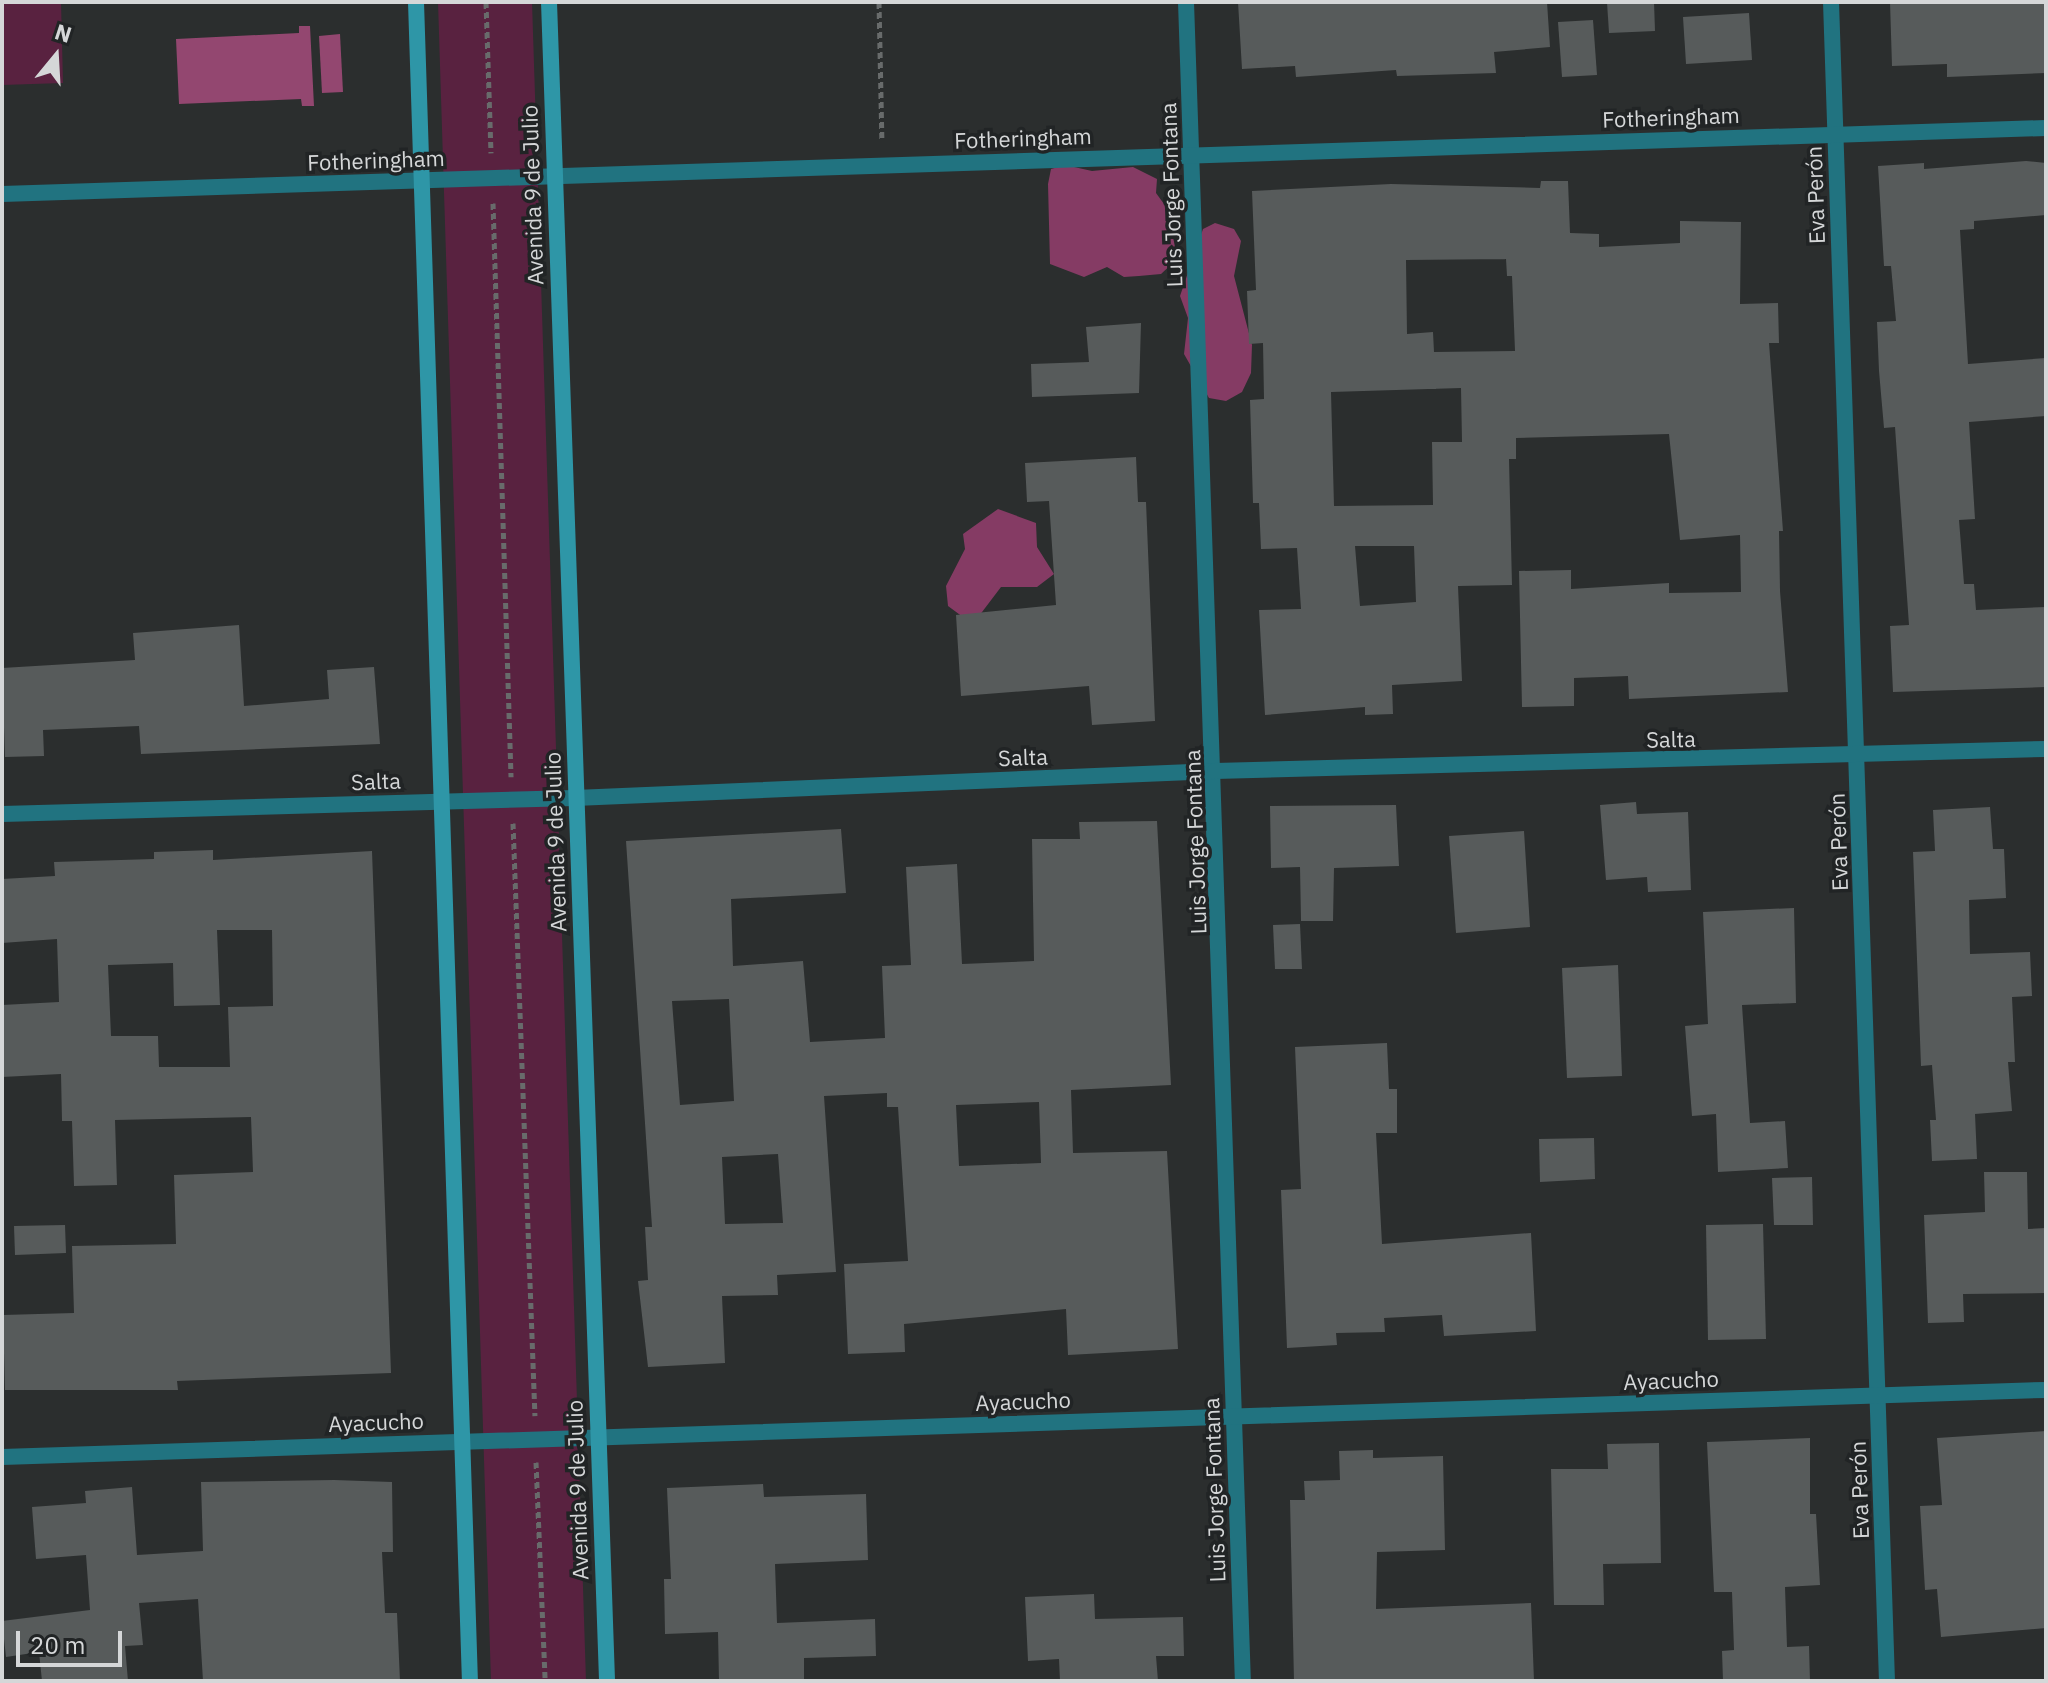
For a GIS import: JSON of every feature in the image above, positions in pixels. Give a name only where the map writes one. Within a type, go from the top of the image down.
[{"type":"main road","points":[[416,2],[445,801],[470,1681]]},
{"type":"main road","name":"Avenida 9 de Julio","points":[[549,2],[607,1681]]},
{"type":"street","name":"Luis Jorge Fontana","points":[[1186,2],[1215,771],[1232,1414],[1243,1681]]},
{"type":"street","name":"Eva Perón","points":[[1831,2],[1887,1681]]},
{"type":"street","name":"Fotheringham","points":[[2,194],[2046,128]]},
{"type":"street","name":"Salta","points":[[2,814],[575,798],[1215,771],[2046,749]]},
{"type":"street","name":"Ayacucho","points":[[2,1457],[461,1442],[597,1441],[1232,1414],[2046,1390]]},
{"type":"path","points":[[486,2],[545,1681]]},
{"type":"path","points":[[879,2],[882,166]]},
{"type":"shaded area","points":[[2,2],[61,2],[63,83],[2,85]]},
{"type":"shaded area","points":[[438,2],[532,2],[586,1681],[491,1681]]},
{"type":"shaded area","points":[[299,26],[310,26],[314,106],[302,106],[301,99],[179,104],[176,39],[299,33]]},
{"type":"shaded area","points":[[340,34],[343,92],[322,93],[319,36]]},
{"type":"shaded area","points":[[1065,165],[1092,171],[1133,167],[1157,179],[1156,193],[1172,215],[1176,260],[1161,274],[1124,277],[1107,267],[1084,277],[1050,264],[1048,184],[1051,169]]},
{"type":"shaded area","points":[[1215,223],[1234,229],[1241,241],[1234,276],[1252,345],[1251,373],[1242,392],[1226,401],[1209,398],[1184,354],[1188,318],[1180,296],[1203,229]]},
{"type":"shaded area","points":[[998,509],[1036,523],[1037,547],[1054,574],[1037,587],[1001,587],[979,616],[967,620],[948,606],[946,586],[965,549],[963,534]]},
{"type":"building","points":[[1238,2],[1547,2],[1550,47],[1494,52],[1496,73],[1397,76],[1396,70],[1296,77],[1295,66],[1242,69]]},
{"type":"building","points":[[1607,2],[1654,2],[1655,31],[1609,33]]},
{"type":"building","points":[[1890,2],[2046,2],[2046,73],[1947,77],[1947,64],[1892,66]]},
{"type":"building","points":[[1749,13],[1752,60],[1686,64],[1683,17]]},
{"type":"building","points":[[1593,20],[1597,75],[1562,77],[1558,22]]},
{"type":"building","points":[[2026,161],[2046,163],[2046,215],[1974,221],[1974,229],[1960,230],[1968,364],[2046,358],[2046,416],[1969,422],[1975,519],[1959,520],[1964,584],[1974,584],[1976,610],[2046,607],[2046,687],[1893,692],[1890,626],[1909,625],[1895,427],[1884,428],[1879,371],[1877,322],[1896,321],[1891,266],[1884,266],[1878,166],[1924,163],[1924,169]]},
{"type":"building","points":[[1541,181],[1568,181],[1570,233],[1599,234],[1599,247],[1680,243],[1680,221],[1741,222],[1740,304],[1778,303],[1779,343],[1769,343],[1783,531],[1779,531],[1780,591],[1788,692],[1629,699],[1628,676],[1574,678],[1574,706],[1522,707],[1519,571],[1571,570],[1571,589],[1669,583],[1669,593],[1741,592],[1740,535],[1680,540],[1669,434],[1516,438],[1516,459],[1509,459],[1512,585],[1458,586],[1462,681],[1392,685],[1393,714],[1365,715],[1365,707],[1265,715],[1259,610],[1301,609],[1297,548],[1261,549],[1259,503],[1253,503],[1250,400],[1264,399],[1263,343],[1249,344],[1247,291],[1256,290],[1252,191],[1391,184],[1540,188]],"holes":[[[1506,259],[1507,276],[1512,276],[1515,351],[1434,352],[1433,332],[1407,334],[1406,260]],[[1461,388],[1462,442],[1432,442],[1433,505],[1334,506],[1331,392]],[[1355,546],[1414,546],[1416,602],[1360,606]]]},
{"type":"building","points":[[1141,323],[1139,393],[1032,397],[1031,364],[1089,362],[1086,327]]},
{"type":"building","points":[[1136,457],[1138,502],[1146,502],[1155,721],[1092,725],[1089,686],[961,696],[956,615],[1056,605],[1049,501],[1027,502],[1025,463]]},
{"type":"building","points":[[239,625],[244,706],[329,699],[327,670],[374,667],[380,744],[141,754],[139,726],[43,730],[44,756],[5,757],[2,668],[135,660],[133,633]]},
{"type":"building","points":[[1636,802],[1637,814],[1688,812],[1691,890],[1648,892],[1647,877],[1606,880],[1600,805]]},
{"type":"building","points":[[1396,805],[1399,866],[1334,868],[1333,921],[1301,921],[1300,867],[1271,868],[1270,806]]},
{"type":"building","points":[[1990,807],[1993,849],[2004,849],[2006,898],[1969,900],[1970,954],[2030,952],[2032,996],[2012,997],[2015,1062],[2008,1062],[2012,1111],[1975,1114],[1977,1159],[1932,1161],[1930,1120],[1936,1120],[1932,1065],[1921,1066],[1913,852],[1935,851],[1933,810]]},
{"type":"building","points":[[1157,821],[1171,1085],[1071,1090],[1073,1153],[1167,1151],[1178,1349],[1068,1355],[1066,1309],[904,1324],[905,1352],[848,1354],[844,1264],[908,1261],[898,1107],[887,1107],[887,1093],[824,1096],[836,1272],[777,1275],[778,1295],[722,1296],[725,1363],[648,1367],[638,1281],[648,1280],[645,1227],[652,1227],[626,841],[841,829],[846,893],[731,899],[733,966],[803,961],[810,1042],[885,1038],[882,966],[911,965],[906,867],[957,864],[962,964],[1034,961],[1032,839],[1080,839],[1079,822]],"holes":[[[729,999],[734,1101],[680,1105],[672,1001]],[[1039,1102],[1041,1163],[959,1166],[956,1105]],[[778,1154],[783,1223],[725,1224],[722,1157]]]},
{"type":"building","points":[[1524,831],[1530,927],[1456,933],[1449,836]]},
{"type":"building","points":[[213,850],[213,860],[372,851],[391,1373],[177,1381],[178,1390],[5,1390],[3,1315],[74,1313],[72,1246],[176,1244],[174,1175],[253,1172],[251,1117],[115,1120],[117,1185],[74,1186],[72,1121],[62,1121],[61,1074],[2,1077],[2,1005],[59,1002],[57,939],[2,943],[2,879],[55,876],[54,862],[154,859],[154,852]],"holes":[[[217,930],[272,930],[273,1006],[228,1007],[230,1067],[159,1067],[158,1036],[111,1036],[108,965],[173,963],[174,1006],[220,1005]]]},
{"type":"building","points":[[1794,908],[1796,1003],[1742,1005],[1750,1123],[1785,1121],[1788,1168],[1718,1172],[1716,1114],[1692,1116],[1685,1026],[1708,1024],[1703,912]]},
{"type":"building","points":[[1300,924],[1302,969],[1275,969],[1273,925]]},
{"type":"building","points":[[1618,965],[1622,1076],[1567,1078],[1562,968]]},
{"type":"building","points":[[1387,1043],[1389,1089],[1397,1089],[1397,1133],[1376,1133],[1382,1244],[1531,1233],[1536,1331],[1444,1336],[1442,1315],[1384,1318],[1385,1332],[1336,1333],[1337,1345],[1287,1348],[1281,1190],[1301,1189],[1295,1047]]},
{"type":"building","points":[[1594,1138],[1595,1179],[1540,1182],[1539,1139]]},
{"type":"building","points":[[1984,1172],[2027,1172],[2028,1229],[2046,1228],[2046,1293],[1963,1294],[1964,1322],[1928,1323],[1924,1215],[1985,1212]]},
{"type":"building","points":[[1812,1177],[1813,1225],[1774,1225],[1772,1178]]},
{"type":"building","points":[[1763,1224],[1766,1339],[1708,1340],[1706,1225]]},
{"type":"building","points":[[65,1225],[66,1253],[15,1255],[14,1226]]},
{"type":"building","points":[[2046,1431],[2046,1628],[1941,1637],[1937,1589],[1925,1590],[1920,1506],[1942,1505],[1937,1438]]},
{"type":"building","points":[[1810,1438],[1810,1514],[1816,1514],[1820,1585],[1785,1587],[1787,1647],[1809,1646],[1810,1681],[1723,1681],[1722,1651],[1734,1650],[1732,1592],[1714,1592],[1707,1442]]},
{"type":"building","points":[[1659,1443],[1661,1563],[1603,1564],[1604,1605],[1554,1605],[1551,1469],[1608,1469],[1607,1444]]},
{"type":"building","points":[[1373,1450],[1373,1458],[1443,1456],[1445,1550],[1377,1552],[1376,1609],[1531,1603],[1534,1681],[1294,1681],[1290,1500],[1305,1500],[1304,1481],[1340,1480],[1339,1451]]},
{"type":"building","points":[[201,1482],[392,1482],[393,1552],[382,1552],[385,1613],[397,1613],[400,1681],[203,1681],[198,1599],[139,1603],[143,1645],[125,1646],[128,1681],[42,1681],[39,1652],[6,1657],[2,1621],[90,1610],[86,1555],[36,1559],[32,1507],[86,1503],[85,1491],[132,1487],[137,1555],[203,1551]]},
{"type":"building","points":[[763,1484],[764,1497],[866,1494],[868,1560],[775,1564],[777,1623],[875,1619],[876,1656],[804,1658],[804,1681],[719,1681],[718,1632],[665,1634],[664,1579],[671,1579],[667,1488]]},
{"type":"building","points":[[1094,1594],[1095,1619],[1183,1617],[1184,1656],[1156,1656],[1158,1681],[1060,1681],[1059,1659],[1028,1661],[1025,1597]]}]
